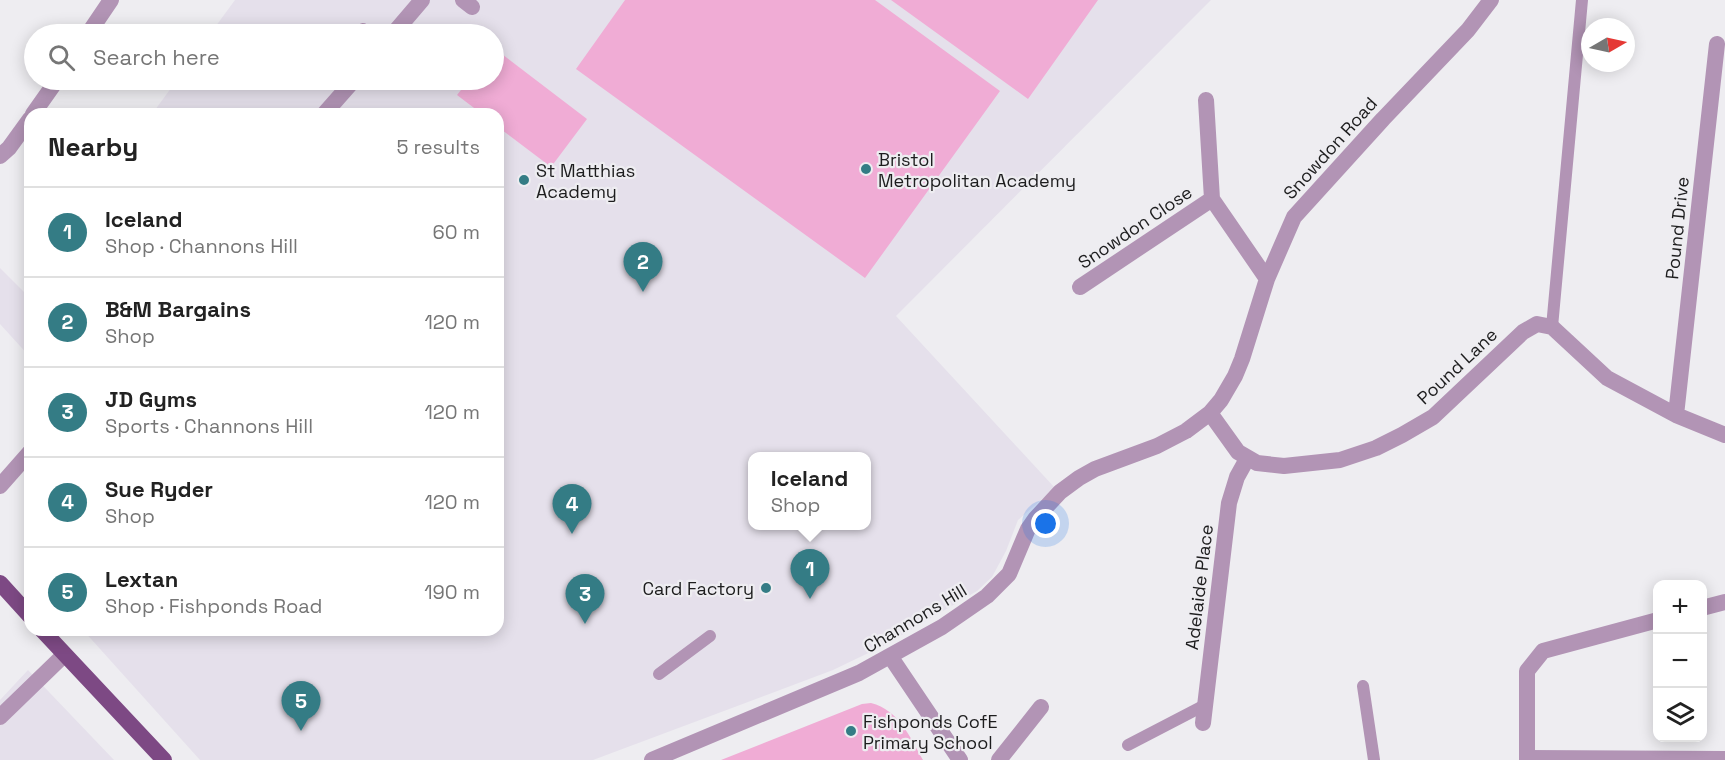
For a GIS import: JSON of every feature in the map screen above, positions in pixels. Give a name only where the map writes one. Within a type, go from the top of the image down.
[{"type":"main road","points":[[0,583],[24,609]]},
{"type":"main road","points":[[47,636],[164,760]]},
{"type":"street","points":[[95,24],[111,0]]},
{"type":"street","points":[[402,24],[423,0]]},
{"type":"street","name":"Snowdon Road","points":[[1210,413],[1221,400],[1235,376],[1267,279],[1294,217],[1468,30],[1491,0]]},
{"type":"street","name":"Pound Drive","points":[[1676,415],[1718,45]]},
{"type":"street","points":[[37,108],[50,90]]},
{"type":"street","points":[[329,108],[345,90]]},
{"type":"street","name":"Snowdon Close","points":[[1206,100],[1212,199],[1267,279]]},
{"type":"street","points":[[0,156],[24,127]]},
{"type":"street","name":"Snowdon Close","points":[[1080,287],[1212,199]]},
{"type":"street","name":"Pound Lane","points":[[1247,459],[1257,463],[1284,466],[1340,460],[1376,448],[1433,417],[1522,332],[1538,324],[1552,327]]},
{"type":"street","points":[[1552,327],[1607,378],[1676,415],[1725,435]]},
{"type":"street","points":[[1210,413],[1231,444],[1247,459]]},
{"type":"street","name":"Channons Hill","points":[[652,760],[860,673],[956,618],[998,586],[1009,574],[1028,529],[1060,492],[1095,469],[1157,446],[1186,431],[1210,413]]},
{"type":"street","points":[[0,486],[24,459]]},
{"type":"street","name":"Adelaide Place","points":[[1203,723],[1229,503],[1235,483],[1247,459]]},
{"type":"street","points":[[1707,607],[1725,602]]},
{"type":"street","points":[[1527,758],[1527,671],[1543,651],[1653,621]]},
{"type":"street","points":[[0,717],[64,655]]},
{"type":"street","points":[[890,656],[960,760]]},
{"type":"street","points":[[999,760],[1041,707]]},
{"type":"lane","points":[[1552,327],[1582,0]]},
{"type":"lane","points":[[659,674],[710,636]]},
{"type":"lane","points":[[1363,686],[1374,760]]},
{"type":"lane","points":[[1128,745],[1205,705]]},
{"type":"lane","points":[[1527,758],[1725,757]]},
{"type":"shaded area","points":[[235,0],[1211,0],[896,316],[1055,488],[1018,520],[1006,551],[992,577],[977,591],[885,645],[833,670],[593,760],[200,760],[88,636],[504,636],[504,108],[156,108],[170,90],[504,90],[504,24],[217,24]]},
{"type":"shaded area","points":[[625,0],[875,0],[1000,91],[865,278],[576,69]]},
{"type":"shaded area","points":[[891,0],[1098,0],[1028,99]]},
{"type":"shaded area","points":[[504,56],[587,119],[551,167],[504,132],[504,108],[474,108],[457,95],[461,90],[504,90]]},
{"type":"shaded area","points":[[0,268],[24,292],[24,350],[0,324]]},
{"type":"shaded area","points":[[28,670],[114,760],[0,760],[0,700]]},
{"type":"shaded area","name":"Fishponds CofE Primary School","points":[[871,703],[896,718],[923,760],[721,760],[862,704]]},
{"type":"place","name":"Bristol Metropolitan Academy","points":[[866,169]]},
{"type":"place","name":"St Matthias Academy","points":[[524,180]]},
{"type":"place","name":"B&M Bargains","points":[[643,292]]},
{"type":"place","name":"Sue Ryder","points":[[572,534]]},
{"type":"place","name":"Card Factory","points":[[766,588]]},
{"type":"place","name":"Iceland","points":[[810,599]]},
{"type":"place","name":"JD Gyms","points":[[585,624]]},
{"type":"place","name":"Lextan","points":[[301,731]]},
{"type":"place","name":"Fishponds CofE Primary School","points":[[851,731]]}]
